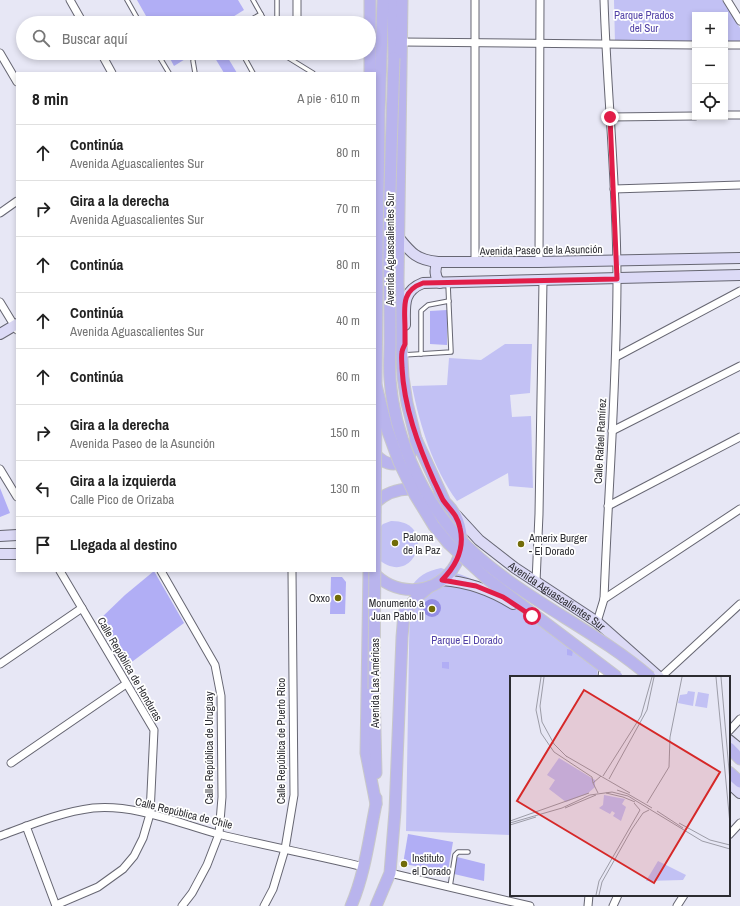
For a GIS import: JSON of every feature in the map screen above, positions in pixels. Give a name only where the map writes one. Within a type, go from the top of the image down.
[{"type":"main road","points":[[370,0],[370,16]]},
{"type":"main road","name":"Avenida Aguascalientes Sur","points":[[393,0],[394,58],[389,211],[390,379],[398,425],[408,454],[416,473],[431,500],[457,536],[494,570],[609,645],[649,676]]},
{"type":"main road","name":"Avenida Aguascalientes Sur","points":[[390,873],[395,811],[404,613],[416,598],[429,587],[442,580],[452,570],[459,557],[462,543],[460,528],[455,515],[444,500],[416,439],[407,403],[403,377],[398,283],[402,0]]},
{"type":"main road","name":"Avenida Aguascalientes Sur","points":[[383,4],[379,114],[376,385],[387,429],[399,462],[415,495],[438,530],[450,544],[486,578],[560,632],[616,676]]},
{"type":"main road","points":[[370,60],[370,72]]},
{"type":"main road","points":[[376,455],[383,462],[388,464],[401,462],[413,451],[416,439]]},
{"type":"main road","name":"Avenida Aguascalientes Sur","points":[[376,502],[390,493],[400,489],[412,488],[434,494],[444,500]]},
{"type":"main road","points":[[369,572],[366,753],[376,804]]},
{"type":"main road","name":"Avenida Aguascalientes Sur","points":[[373,572],[378,578],[389,585],[402,590],[416,590],[429,587]]},
{"type":"main road","name":"Avenida Las Américas","points":[[351,906],[356,896],[364,866],[376,804],[374,688],[375,572]]},
{"type":"main road","points":[[730,749],[740,758]]},
{"type":"main road","points":[[730,773],[740,782]]},
{"type":"main road","points":[[376,906],[390,873]]},
{"type":"street","points":[[70,0],[79,16]]},
{"type":"street","points":[[297,0],[297,16]]},
{"type":"street","points":[[475,0],[475,263]]},
{"type":"street","points":[[539,262],[540,0]]},
{"type":"street","name":"Calle Rafael Ramírez","points":[[597,622],[604,599],[616,357],[617,279],[604,0]]},
{"type":"street","points":[[726,0],[740,21]]},
{"type":"street","points":[[402,42],[692,45]]},
{"type":"street","points":[[728,45],[740,45]]},
{"type":"street","points":[[0,54],[16,80]]},
{"type":"street","points":[[105,60],[111,72]]},
{"type":"street","points":[[728,115],[740,115]]},
{"type":"street","points":[[610,117],[692,116]]},
{"type":"street","points":[[614,189],[740,185]]},
{"type":"street","points":[[0,212],[16,202]]},
{"type":"street","name":"Avenida Paseo de la Asunción","points":[[399,238],[409,251],[417,257],[428,261],[438,262],[475,263],[740,258]]},
{"type":"street","points":[[438,262],[435,266],[435,273],[437,279],[444,283]]},
{"type":"street","points":[[402,354],[405,345],[405,303],[408,292],[415,286],[423,283],[740,275]]},
{"type":"street","points":[[536,582],[539,514],[543,281]]},
{"type":"street","points":[[616,357],[740,292]]},
{"type":"street","points":[[0,302],[16,326],[0,334]]},
{"type":"street","points":[[612,431],[740,366]]},
{"type":"street","points":[[608,506],[740,437]]},
{"type":"street","points":[[0,469],[16,495]]},
{"type":"street","points":[[604,599],[740,510]]},
{"type":"street","name":"Avenida Aguascalientes Sur","points":[[455,515],[479,540],[514,568],[597,622],[659,676]]},
{"type":"street","points":[[0,536],[16,535]]},
{"type":"street","points":[[0,554],[16,554]]},
{"type":"street","name":"Calle República de Honduras","points":[[56,906],[98,887],[123,869],[134,856],[150,814],[154,730],[61,572]]},
{"type":"street","name":"Calle República de Uruguay","points":[[162,572],[215,665],[221,696],[222,797],[218,834],[207,865],[192,893],[182,906]]},
{"type":"street","name":"Calle República de Puerto Rico","points":[[264,906],[273,889],[286,849],[294,795],[292,572]]},
{"type":"street","points":[[442,580],[476,586],[503,597],[532,616],[602,673]]},
{"type":"street","points":[[661,676],[740,604]]},
{"type":"street","points":[[0,664],[82,608]]},
{"type":"street","points":[[11,763],[126,684]]},
{"type":"street","points":[[730,730],[740,719]]},
{"type":"street","points":[[730,741],[740,749]]},
{"type":"street","points":[[730,784],[740,793]]},
{"type":"street","name":"Calle República de Chile","points":[[0,836],[26,826],[72,812],[94,808],[117,808],[150,814],[218,834],[364,866]]},
{"type":"street","points":[[730,834],[740,823]]},
{"type":"street","points":[[26,826],[56,906]]},
{"type":"street","points":[[390,873],[530,906]]},
{"type":"street","points":[[588,906],[589,896]]},
{"type":"street","points":[[613,906],[618,896]]},
{"type":"street","points":[[677,906],[683,896]]},
{"type":"lane","points":[[127,0],[136,16]]},
{"type":"lane","points":[[253,0],[261,14],[257,16]]},
{"type":"lane","points":[[276,0],[277,16]]},
{"type":"lane","points":[[162,60],[168,72]]},
{"type":"lane","points":[[193,60],[195,72]]},
{"type":"lane","points":[[246,60],[252,72]]},
{"type":"lane","points":[[292,60],[311,72]]},
{"type":"lane","points":[[402,354],[451,352],[449,301],[444,283]]},
{"type":"lane","points":[[422,354],[421,311],[428,305],[449,301]]},
{"type":"lane","points":[[450,887],[455,855],[458,852],[468,852]]},
{"type":"green space","name":"Parque Prados del Sur","points":[[614,0],[722,0],[740,28],[740,44],[728,44],[728,12],[692,12],[692,43],[615,43]]},
{"type":"green space","points":[[505,344],[532,344],[530,393],[510,395],[512,417],[531,416],[533,488],[509,486],[508,473],[457,501],[441,475],[428,446],[412,386],[447,385],[449,358],[481,360]]},
{"type":"green space","points":[[391,521],[406,524],[415,531],[418,541],[416,552],[411,561],[402,566],[390,566],[377,558],[378,529],[383,524]]},
{"type":"green space","name":"Parque El Dorado","points":[[441,568],[499,590],[598,666],[597,676],[510,676],[510,835],[406,831],[410,589],[419,577]]},
{"type":"shaded area","points":[[432,599],[438,602],[441,608],[438,614],[432,617],[426,614],[423,608],[426,602]]},
{"type":"building","points":[[137,0],[238,0],[244,10],[234,16],[146,16]]},
{"type":"building","points":[[171,60],[184,60],[174,66]]},
{"type":"building","points":[[216,60],[229,60],[236,72],[223,72]]},
{"type":"building","points":[[447,310],[447,345],[430,344],[430,311]]},
{"type":"building","points":[[0,488],[10,513],[0,517]]},
{"type":"building","points":[[155,572],[184,623],[125,667],[98,621],[125,595]]},
{"type":"building","name":"Oxxo","points":[[331,577],[342,577],[346,582],[345,614],[330,614]]},
{"type":"building","points":[[567,649],[573,650],[572,656],[567,655]]},
{"type":"building","points":[[442,662],[449,662],[449,669],[442,668]]},
{"type":"building","points":[[408,834],[453,842],[448,871],[403,864]]},
{"type":"building","points":[[457,857],[485,864],[484,881],[454,874]]},
{"type":"place","name":"Paloma de la Paz","points":[[395,543]]},
{"type":"place","name":"Amerix Burger - El Dorado","points":[[521,544]]},
{"type":"place","name":"Oxxo","points":[[338,598]]},
{"type":"place","name":"Monumento a Juan Pablo II","points":[[432,609]]},
{"type":"place","name":"Instituto el Dorado","points":[[404,864]]},
{"type":"route","points":[[532,616],[503,597],[476,586],[442,580],[452,570],[459,557],[462,543],[460,528],[455,515],[444,500],[434,480],[416,439],[407,403],[403,377],[402,353],[405,345],[405,303],[408,292],[415,286],[423,283],[617,279],[610,117]]}]
